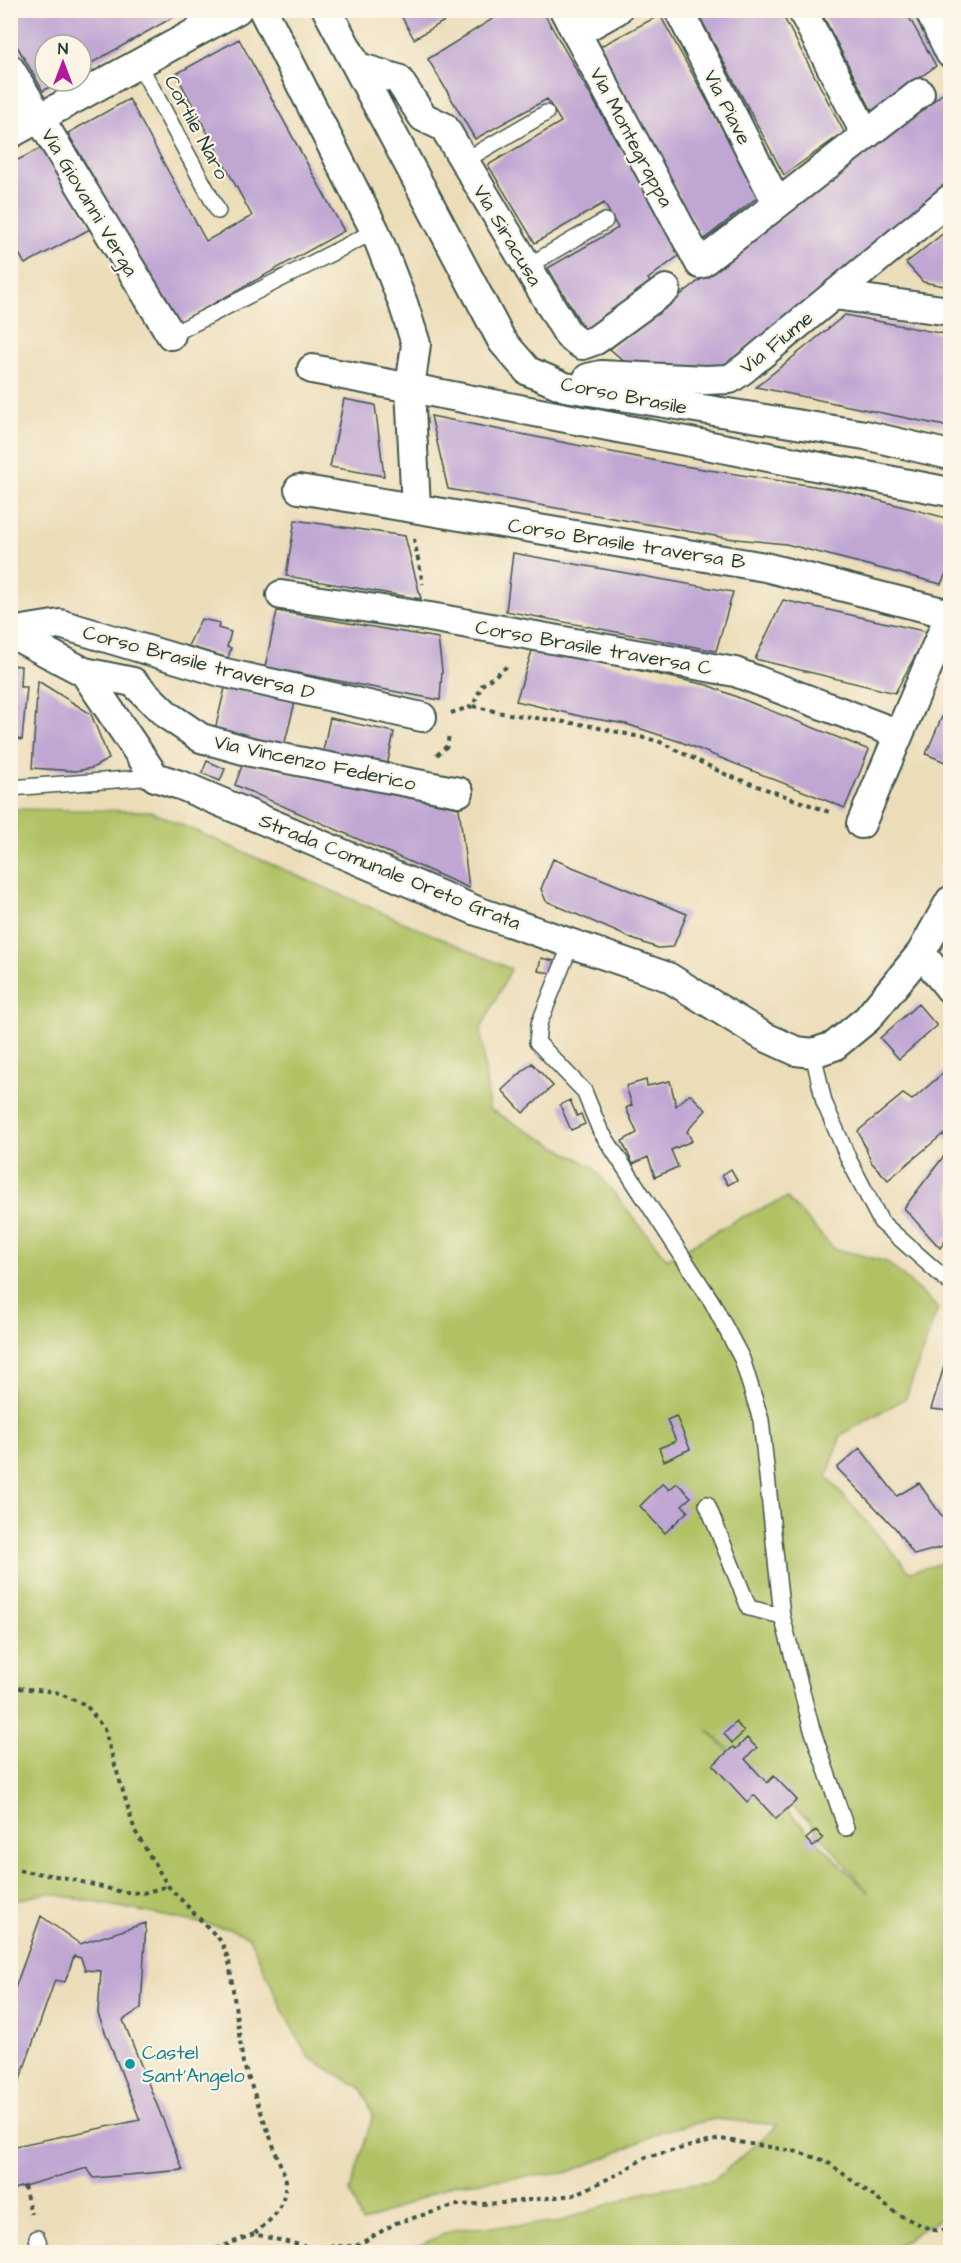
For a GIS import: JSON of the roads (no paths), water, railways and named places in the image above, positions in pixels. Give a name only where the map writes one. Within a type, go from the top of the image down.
[{"type":"street","points":[[10,134],[237,10]]},
{"type":"street","points":[[263,10],[375,231],[416,344],[410,388],[416,508]]},
{"type":"street","name":"Corso Brasile","points":[[327,10],[502,341],[528,370],[565,387],[865,435],[951,455]]},
{"type":"street","points":[[570,22],[616,10]]},
{"type":"street","name":"Via Piave","points":[[679,10],[777,203]]},
{"type":"street","points":[[802,10],[866,135]]},
{"type":"street","points":[[929,10],[951,53]]},
{"type":"street","name":"Via Montegrappa","points":[[570,22],[700,264],[777,203]]},
{"type":"street","name":"Via Siracusa","points":[[358,67],[398,79],[423,117],[444,127],[569,336],[582,345],[596,340],[666,289]]},
{"type":"street","name":"Via Giovanni Verga","points":[[10,69],[171,335]]},
{"type":"street","points":[[777,203],[920,93]]},
{"type":"street","name":"Via Fiume","points":[[565,387],[580,379],[601,375],[730,379],[951,199]]},
{"type":"street","points":[[834,295],[951,311]]},
{"type":"street","name":"Corso Brasile","points":[[312,369],[951,492]]},
{"type":"street","name":"Corso Brasile traversa B","points":[[299,489],[765,567],[951,614]]},
{"type":"street","name":"Corso Brasile traversa C","points":[[281,595],[430,617],[735,672],[899,734]]},
{"type":"street","points":[[861,824],[951,614]]},
{"type":"street","name":"Corso Brasile traversa D","points":[[10,633],[60,624],[221,672],[422,717]]},
{"type":"street","points":[[10,633],[84,672],[156,777]]},
{"type":"street","name":"Via Vincenzo Federico","points":[[84,672],[133,682],[167,715],[201,738],[250,752],[459,792]]},
{"type":"street","name":"Strada Comunale Oreto Grata","points":[[156,777],[205,795],[477,911],[668,977],[763,1036],[796,1051],[813,1053]]},
{"type":"street","points":[[813,1053],[834,1046],[867,1019],[936,936],[951,901]]},
{"type":"street","points":[[936,936],[951,989]]},
{"type":"lane","name":"Cortile Naro","points":[[139,64],[218,211]]},
{"type":"lane","points":[[464,161],[546,113]]},
{"type":"lane","points":[[526,267],[605,221]]},
{"type":"lane","points":[[171,335],[375,231]]},
{"type":"lane","points":[[10,788],[156,777]]},
{"type":"lane","points":[[571,944],[539,1024],[537,1042],[584,1091],[600,1130],[712,1302],[742,1359],[761,1420],[782,1616],[811,1726],[846,1828]]},
{"type":"lane","points":[[813,1053],[824,1102],[849,1160],[881,1222],[951,1283]]},
{"type":"lane","points":[[707,1504],[750,1608],[782,1616]]},
{"type":"place","name":"Castel Sant'Angelo","points":[[130,2064]]}]
